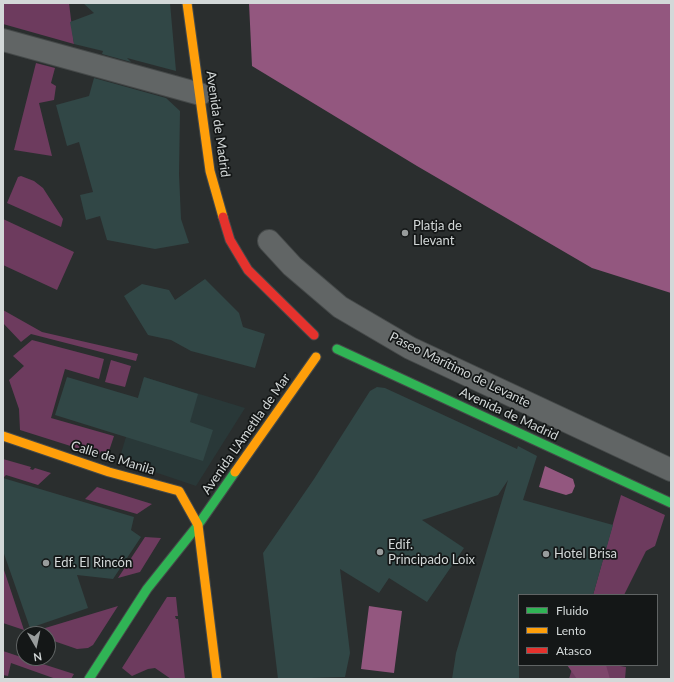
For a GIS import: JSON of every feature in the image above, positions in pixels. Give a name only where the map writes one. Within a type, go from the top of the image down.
[{"type":"street","name":"Avenida de Madrid","points":[[187,3],[194,44],[210,171],[230,240],[248,270],[317,333],[309,346],[312,353],[321,360],[329,358],[337,345],[671,502]]},
{"type":"street","points":[[3,40],[200,94]]},
{"type":"street","name":"Paseo Marítimo de Levante","points":[[269,240],[292,266],[340,307],[410,348],[671,470]]},
{"type":"street","name":"Avenida L'Ametlla de Mar","points":[[89,679],[147,590],[198,525],[316,357]]},
{"type":"street","name":"Calle de Manila","points":[[3,436],[109,472],[179,491],[198,525]]},
{"type":"street","points":[[198,525],[217,679]]},
{"type":"shaded area","points":[[3,3],[69,3],[74,44],[3,24]]},
{"type":"shaded area","points":[[249,3],[671,3],[671,293],[592,268],[417,166],[252,66]]},
{"type":"shaded area","points":[[36,63],[55,68],[51,83],[56,86],[54,100],[39,103],[52,156],[14,150]]},
{"type":"shaded area","points":[[21,176],[34,181],[43,188],[63,219],[61,227],[7,203],[18,177]]},
{"type":"shaded area","points":[[3,219],[74,252],[57,290],[3,265]]},
{"type":"shaded area","points":[[3,310],[42,332],[138,354],[136,361],[31,334],[21,342],[3,323]]},
{"type":"shaded area","points":[[32,340],[104,359],[99,379],[65,369],[51,418],[114,436],[107,457],[104,456],[105,452],[101,451],[99,455],[20,430],[19,409],[9,380],[24,366],[13,356]]},
{"type":"shaded area","points":[[111,360],[131,366],[125,387],[105,382]]},
{"type":"shaded area","points":[[144,377],[245,408],[196,486],[119,460]]},
{"type":"shaded area","points":[[3,459],[31,467],[30,469],[33,470],[35,468],[51,473],[38,485],[6,475],[3,478]]},
{"type":"shaded area","points":[[545,466],[573,479],[575,486],[572,493],[566,495],[539,487]]},
{"type":"shaded area","points":[[97,487],[152,504],[137,514],[85,499]]},
{"type":"shaded area","points":[[621,495],[665,515],[655,546],[646,551],[624,594],[593,594]]},
{"type":"shaded area","points":[[145,537],[161,538],[140,572],[118,578]]},
{"type":"shaded area","points":[[3,567],[23,626],[16,626],[16,627],[3,623]]},
{"type":"shaded area","points":[[167,597],[176,597],[178,616],[175,616],[176,619],[178,619],[185,679],[171,679],[155,668],[148,669],[132,676],[122,668]]},
{"type":"shaded area","points":[[118,606],[93,645],[88,648],[77,649],[56,642],[56,626],[52,626]]},
{"type":"shaded area","points":[[369,606],[402,611],[394,673],[361,669]]},
{"type":"shaded area","points":[[3,651],[16,655],[16,665],[11,663],[8,676],[3,675]]},
{"type":"shaded area","points":[[19,666],[49,666],[74,674],[71,679],[56,679]]},
{"type":"shaded area","points":[[568,666],[606,666],[610,679],[577,679]]},
{"type":"shaded area","points":[[573,666],[626,667],[625,679],[569,679]]},
{"type":"building","points":[[83,3],[170,3],[176,71],[127,58],[131,62],[102,54],[103,51],[74,44],[70,22],[94,13]]},
{"type":"building","points":[[94,78],[166,98],[180,111],[179,174],[181,219],[189,243],[155,249],[107,240],[100,216],[86,220],[80,195],[93,192],[79,142],[67,146],[56,105],[89,96]]},
{"type":"building","points":[[205,279],[239,313],[243,327],[265,334],[255,368],[191,351],[171,340],[148,335],[124,296],[142,284],[169,290],[175,300]]},
{"type":"building","points":[[67,377],[138,398],[144,377],[198,394],[190,422],[213,430],[203,461],[55,415]]},
{"type":"building","points":[[377,387],[385,388],[517,449],[518,446],[537,456],[523,500],[613,525],[593,594],[518,594],[519,679],[452,679],[456,653],[508,480],[498,495],[422,520],[464,548],[427,602],[389,578],[379,593],[340,569],[350,653],[345,677],[278,679],[263,553],[314,479],[370,391]]},
{"type":"building","name":"Edf. El Rincón","points":[[3,478],[134,517],[131,530],[141,537],[113,579],[77,575],[88,608],[36,626],[29,626],[3,551]]},
{"type":"traffic: fast","points":[[337,349],[671,503]]},
{"type":"traffic: fast","points":[[89,679],[147,589],[198,525],[235,472]]},
{"type":"traffic: slow","points":[[187,3],[210,171],[223,217]]},
{"type":"traffic: slow","points":[[235,472],[316,357]]},
{"type":"traffic: slow","points":[[3,436],[109,472],[179,491],[198,525],[217,679]]},
{"type":"traffic: jam","points":[[223,217],[230,240],[248,270],[314,335]]},
{"type":"place","name":"Platja de Llevant","points":[[405,233]]},
{"type":"place","name":"Edif. Principado Loix","points":[[380,552]]},
{"type":"place","name":"Hotel Brisa","points":[[546,554]]},
{"type":"place","name":"Edf. El Rincón","points":[[46,563]]}]
